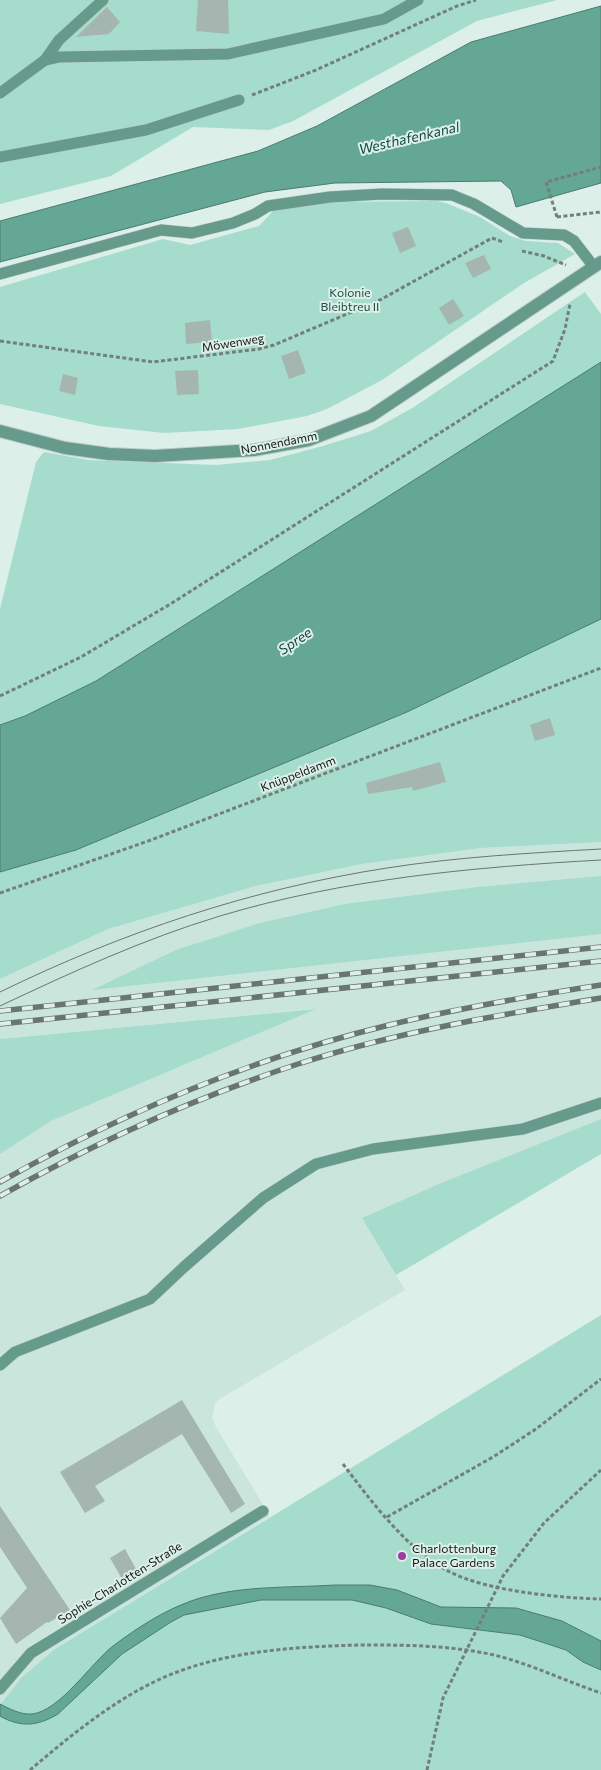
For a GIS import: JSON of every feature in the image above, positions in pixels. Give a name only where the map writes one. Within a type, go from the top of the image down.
[{"type":"street","name":"Nonnendamm","points":[[0,431],[80,450],[155,456],[254,450],[308,440],[371,416],[567,285],[594,262]]},
{"type":"lane","points":[[0,93],[45,60],[59,40],[102,0]]},
{"type":"lane","points":[[45,60],[59,57],[228,54],[384,19],[418,0]]},
{"type":"lane","points":[[0,157],[146,130],[240,100]]},
{"type":"lane","points":[[0,274],[161,230],[192,232],[233,224],[268,206],[330,197],[382,194],[452,195],[474,204],[523,233],[564,235],[574,241],[594,262]]},
{"type":"lane","points":[[0,1365],[14,1352],[150,1299],[184,1266],[263,1198],[316,1164],[373,1149],[523,1129],[601,1103]]},
{"type":"lane","name":"Sophie-Charlotten-Straße","points":[[0,1689],[31,1654],[263,1510]]},
{"type":"path","points":[[240,100],[316,70],[457,6],[476,0]]},
{"type":"path","points":[[557,217],[546,182],[601,167]]},
{"type":"path","name":"Möwenweg","points":[[0,341],[153,362],[259,349],[274,345],[380,300],[492,238],[512,246]]},
{"type":"path","points":[[521,250],[544,256],[563,266],[594,262]]},
{"type":"path","points":[[0,696],[81,657],[172,603],[553,361],[565,329],[572,293],[567,285]]},
{"type":"path","name":"Knüppeldamm","points":[[0,893],[151,840],[601,668]]},
{"type":"path","points":[[387,1517],[493,1457],[536,1429],[601,1380]]},
{"type":"path","points":[[343,1464],[411,1545],[450,1572],[472,1582],[601,1599]]},
{"type":"path","points":[[428,1770],[443,1698],[465,1649],[473,1637],[502,1576],[544,1523],[601,1470]]},
{"type":"path","points":[[30,1770],[71,1737],[131,1694],[192,1666],[220,1658],[279,1649],[427,1645],[465,1649],[520,1663],[601,1694]]},
{"type":"shaded area","points":[[601,842],[601,1119],[441,1183],[362,1218],[405,1290],[218,1400],[215,1404],[212,1418],[216,1427],[270,1516],[55,1649],[21,1678],[0,1705],[0,1154],[51,1121],[313,1009],[0,1039],[0,979],[108,929],[256,886],[362,864],[481,848]]},
{"type":"green space","points":[[0,0],[557,0],[477,21],[293,121],[269,130],[193,127],[111,176],[0,204]]},
{"type":"green space","name":"Kolonie Bleibtreu II","points":[[436,201],[446,203],[480,217],[510,236],[526,241],[558,243],[575,254],[524,283],[382,380],[327,409],[307,416],[238,429],[164,433],[99,426],[0,404],[0,287],[163,239],[190,245],[259,226],[274,210],[334,202]]},
{"type":"green space","points":[[585,292],[601,314],[601,362],[591,370],[96,681],[25,716],[0,725],[0,609],[36,462],[44,452],[88,460],[216,465],[270,460],[323,446],[371,431],[414,407]]},
{"type":"green space","points":[[601,619],[601,842],[481,848],[362,864],[256,886],[108,929],[0,979],[0,872],[76,850],[407,712]]},
{"type":"green space","points":[[601,876],[601,934],[92,990],[176,950],[260,923],[345,904],[478,887]]},
{"type":"green space","points":[[316,1009],[51,1121],[0,1154],[0,1039]]},
{"type":"green space","points":[[601,1119],[601,1154],[396,1275],[362,1218],[441,1183]]},
{"type":"green space","name":"Charlottenburg Palace Gardens","points":[[601,1315],[601,1770],[0,1770],[0,1705],[21,1678],[55,1649]]},
{"type":"water","name":"Westhafenkanal","points":[[601,6],[601,183],[516,207],[511,190],[501,181],[335,183],[265,192],[0,262],[0,221],[258,151],[317,126],[471,42]]},
{"type":"water","name":"Spree","points":[[601,362],[601,619],[407,712],[76,850],[0,872],[0,725],[25,716],[96,681]]},
{"type":"water","points":[[370,1585],[397,1590],[441,1607],[516,1608],[562,1621],[601,1641],[601,1670],[583,1662],[566,1650],[520,1635],[431,1624],[386,1608],[352,1600],[261,1600],[184,1615],[171,1622],[122,1654],[58,1714],[51,1718],[36,1723],[22,1724],[0,1716],[0,1704],[24,1714],[43,1711],[53,1705],[113,1646],[150,1620],[191,1601],[226,1592],[244,1590]]},
{"type":"building","points":[[198,0],[228,0],[229,34],[196,31]]},
{"type":"building","points":[[107,7],[120,22],[109,34],[76,37]]},
{"type":"building","points":[[408,227],[416,246],[400,253],[392,233]]},
{"type":"building","points":[[484,255],[491,269],[473,278],[465,263]]},
{"type":"building","points":[[453,299],[464,316],[449,325],[439,308]]},
{"type":"building","points":[[210,320],[212,342],[186,344],[185,323]]},
{"type":"building","points":[[298,350],[306,373],[289,379],[281,356]]},
{"type":"building","points":[[198,370],[199,394],[177,395],[175,371]]},
{"type":"building","points":[[63,374],[78,378],[75,395],[59,391]]},
{"type":"building","points":[[550,718],[555,735],[535,741],[530,725]]},
{"type":"building","points":[[440,762],[446,782],[413,791],[412,787],[368,794],[366,783]]},
{"type":"building","points":[[182,1400],[245,1504],[231,1513],[182,1434],[95,1486],[105,1501],[85,1513],[60,1472]]},
{"type":"building","points":[[0,1506],[70,1610],[47,1622],[16,1644],[0,1618],[27,1588],[0,1547]]},
{"type":"building","points":[[125,1549],[137,1571],[122,1579],[110,1558]]},
{"type":"tram line","points":[[0,992],[46,970],[141,932],[189,915],[286,888],[336,877],[413,864],[494,856],[601,849]]},
{"type":"tram line","points":[[0,1006],[81,969],[164,935],[266,903],[361,884],[409,877],[505,866],[601,860]]},
{"type":"railway","points":[[0,1011],[601,947]]},
{"type":"railway","points":[[0,1024],[601,961]]},
{"type":"railway","points":[[0,1182],[93,1133],[141,1111],[189,1090],[288,1054],[338,1038],[415,1019],[601,985]]},
{"type":"railway","points":[[0,1196],[72,1158],[146,1123],[259,1077],[298,1064],[410,1034],[486,1018],[601,998]]},
{"type":"place","name":"Charlottenburg Palace Gardens","points":[[402,1556]]}]
